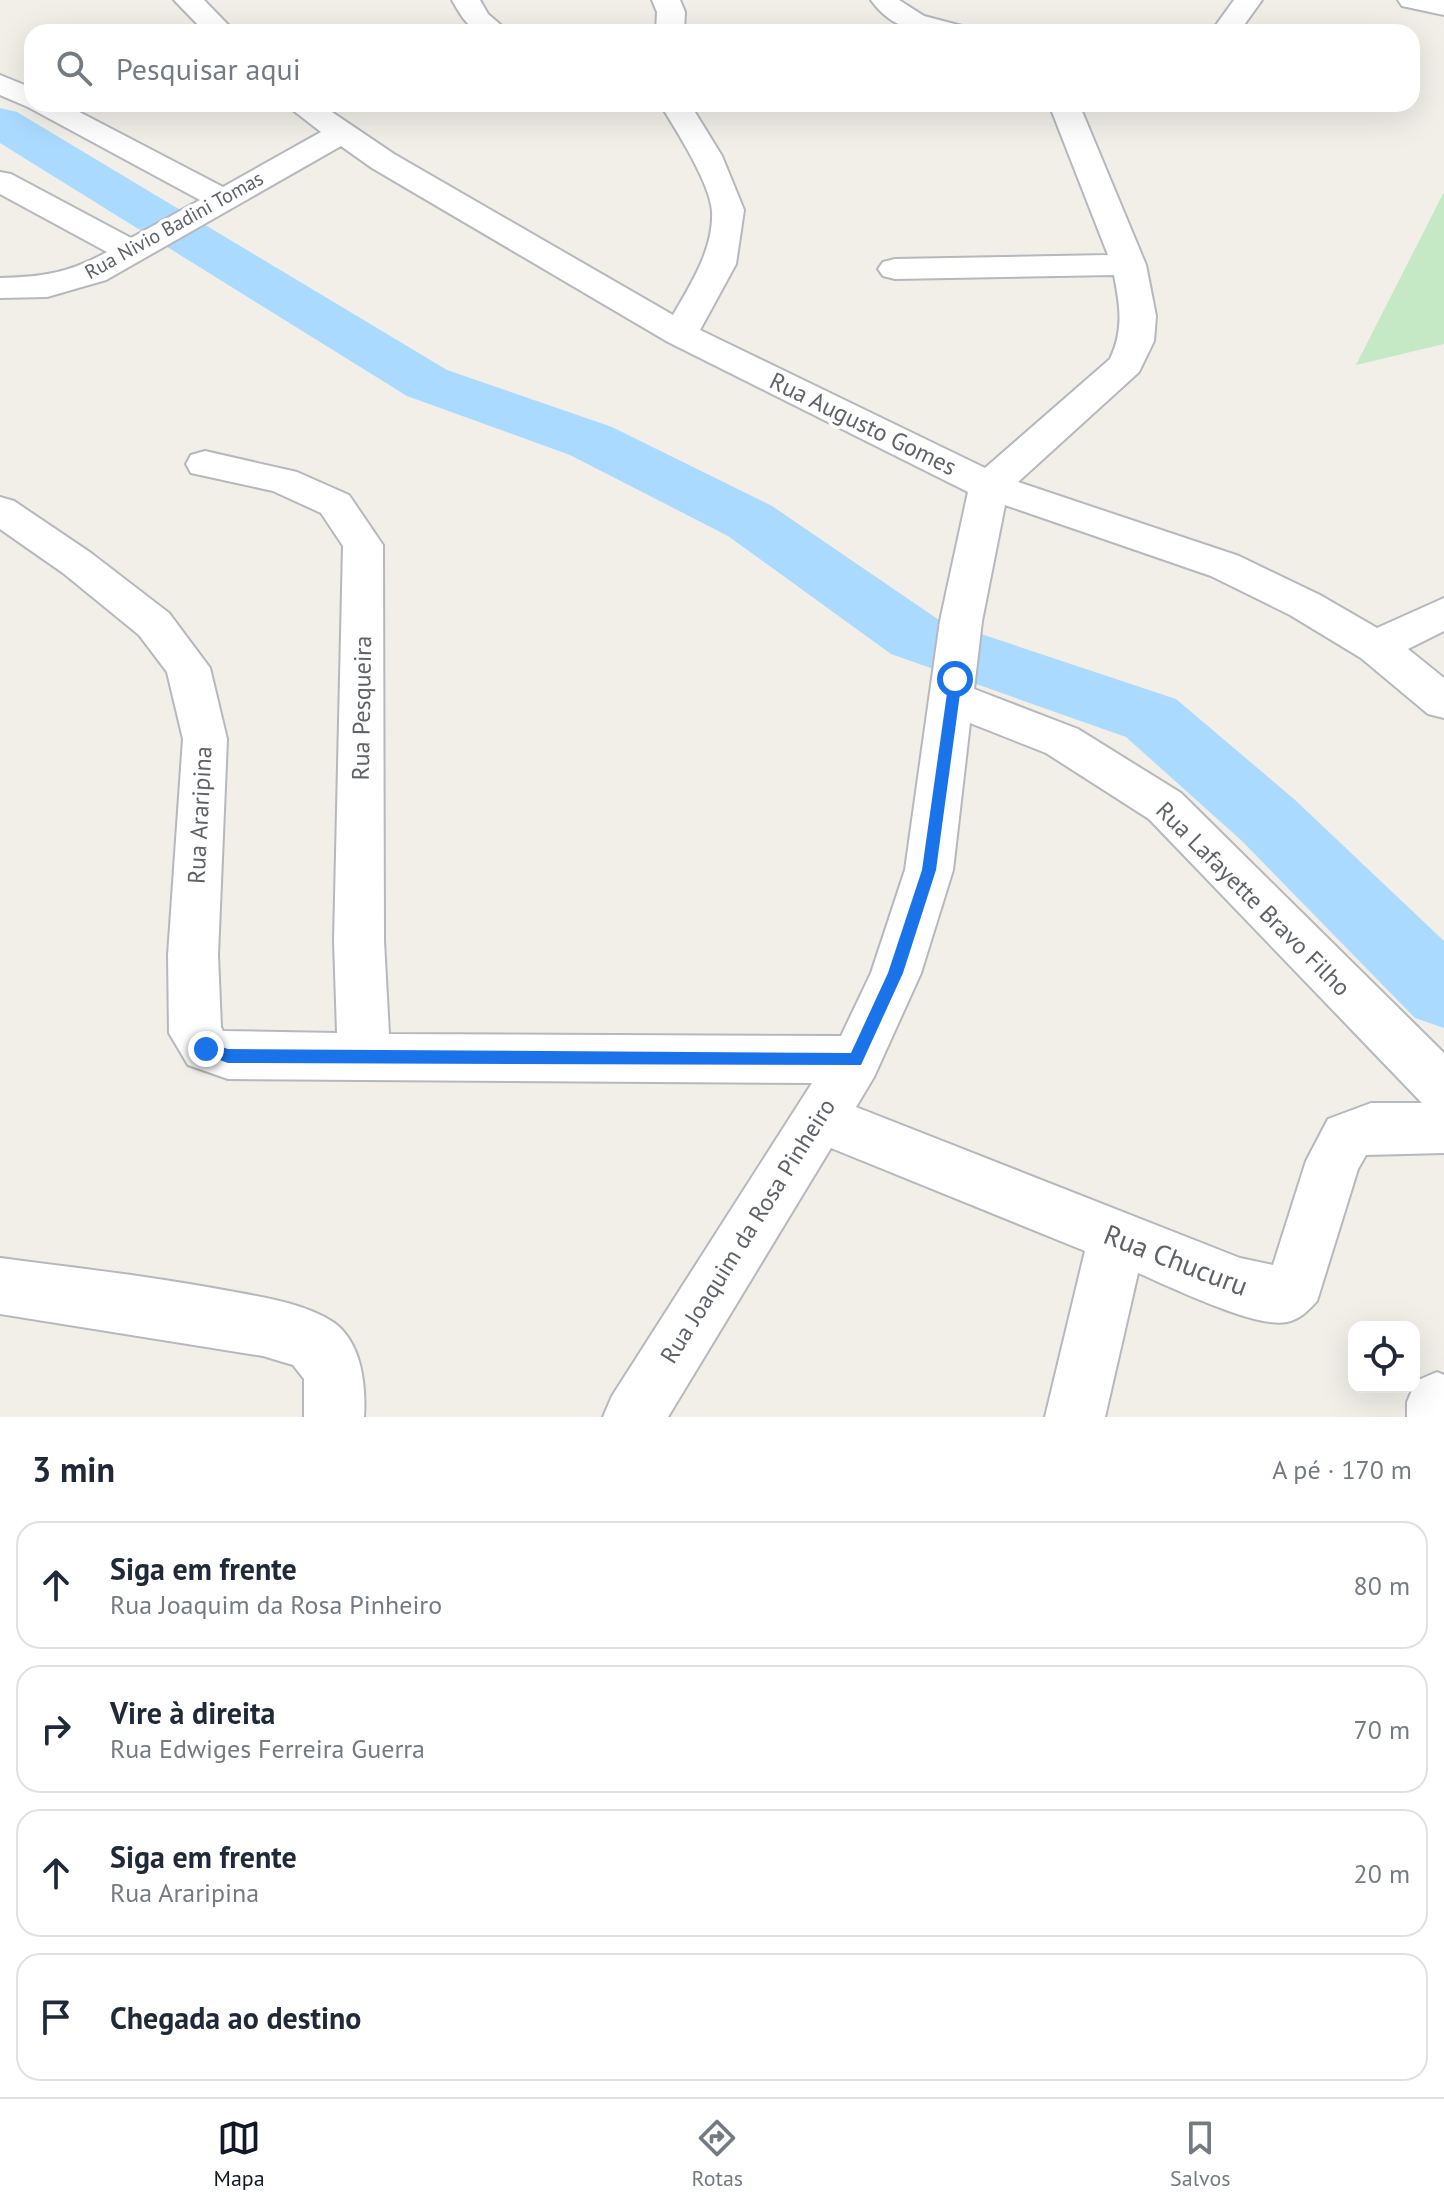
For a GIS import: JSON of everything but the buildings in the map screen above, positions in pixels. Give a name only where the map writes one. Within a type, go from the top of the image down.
[{"type":"street","points":[[188,0],[213,24]]},
{"type":"street","points":[[466,0],[477,19],[484,24]]},
{"type":"street","points":[[666,0],[671,12],[670,24]]},
{"type":"street","points":[[885,0],[893,12],[917,24]]},
{"type":"street","points":[[1231,24],[1248,0]]},
{"type":"street","points":[[1412,0],[1444,7]]},
{"type":"street","points":[[0,84],[24,95]]},
{"type":"street","points":[[56,112],[222,199]]},
{"type":"street","name":"Rua Augusto Gomes","points":[[311,112],[340,134],[680,334],[989,486],[1112,525],[1225,566],[1305,605],[1376,647],[1444,702]]},
{"type":"street","points":[[680,112],[707,156],[728,210],[719,264],[680,334]]},
{"type":"street","points":[[989,486],[1126,364],[1136,341],[1139,316],[1129,265],[1067,112]]},
{"type":"street","name":"Rua Nivio Badini Tomas","points":[[0,288],[47,287],[94,273],[340,134]]},
{"type":"street","points":[[0,181],[145,245]]},
{"type":"street","points":[[895,269],[1129,265]]},
{"type":"street","name":"Rua Pesqueira","points":[[205,464],[283,481],[335,504],[363,545],[359,941],[364,1058]]},
{"type":"street","name":"Rua Joaquim da Rosa Pinheiro","points":[[648,1411],[856,1060],[896,973],[929,870],[961,621],[989,486]]},
{"type":"street","name":"Rua Araripina","points":[[0,510],[77,563],[154,624],[188,668],[205,739],[193,955],[195,1033],[206,1049],[228,1056],[856,1060]]},
{"type":"street","points":[[1376,647],[1444,613]]},
{"type":"street","name":"Rua Lafayette Bravo Filho","points":[[954,689],[1062,741],[1165,806],[1444,1089]]},
{"type":"street","name":"Rua Chucuru","points":[[820,1118],[1240,1286],[1265,1293],[1285,1294],[1297,1281],[1333,1161],[1347,1137],[1371,1128],[1444,1128]]},
{"type":"street","points":[[1075,1417],[1117,1238]]},
{"type":"street","points":[[0,1286],[268,1326],[312,1341],[337,1379],[334,1417]]},
{"type":"green space","points":[[1444,192],[1444,344],[1356,365]]},
{"type":"waterway","points":[[0,122],[427,383],[591,441],[750,521],[915,637],[1151,718],[1268,820],[1444,993]]},
{"type":"route","points":[[206,1049],[228,1056],[856,1060],[896,973],[929,870],[955,679]]}]
